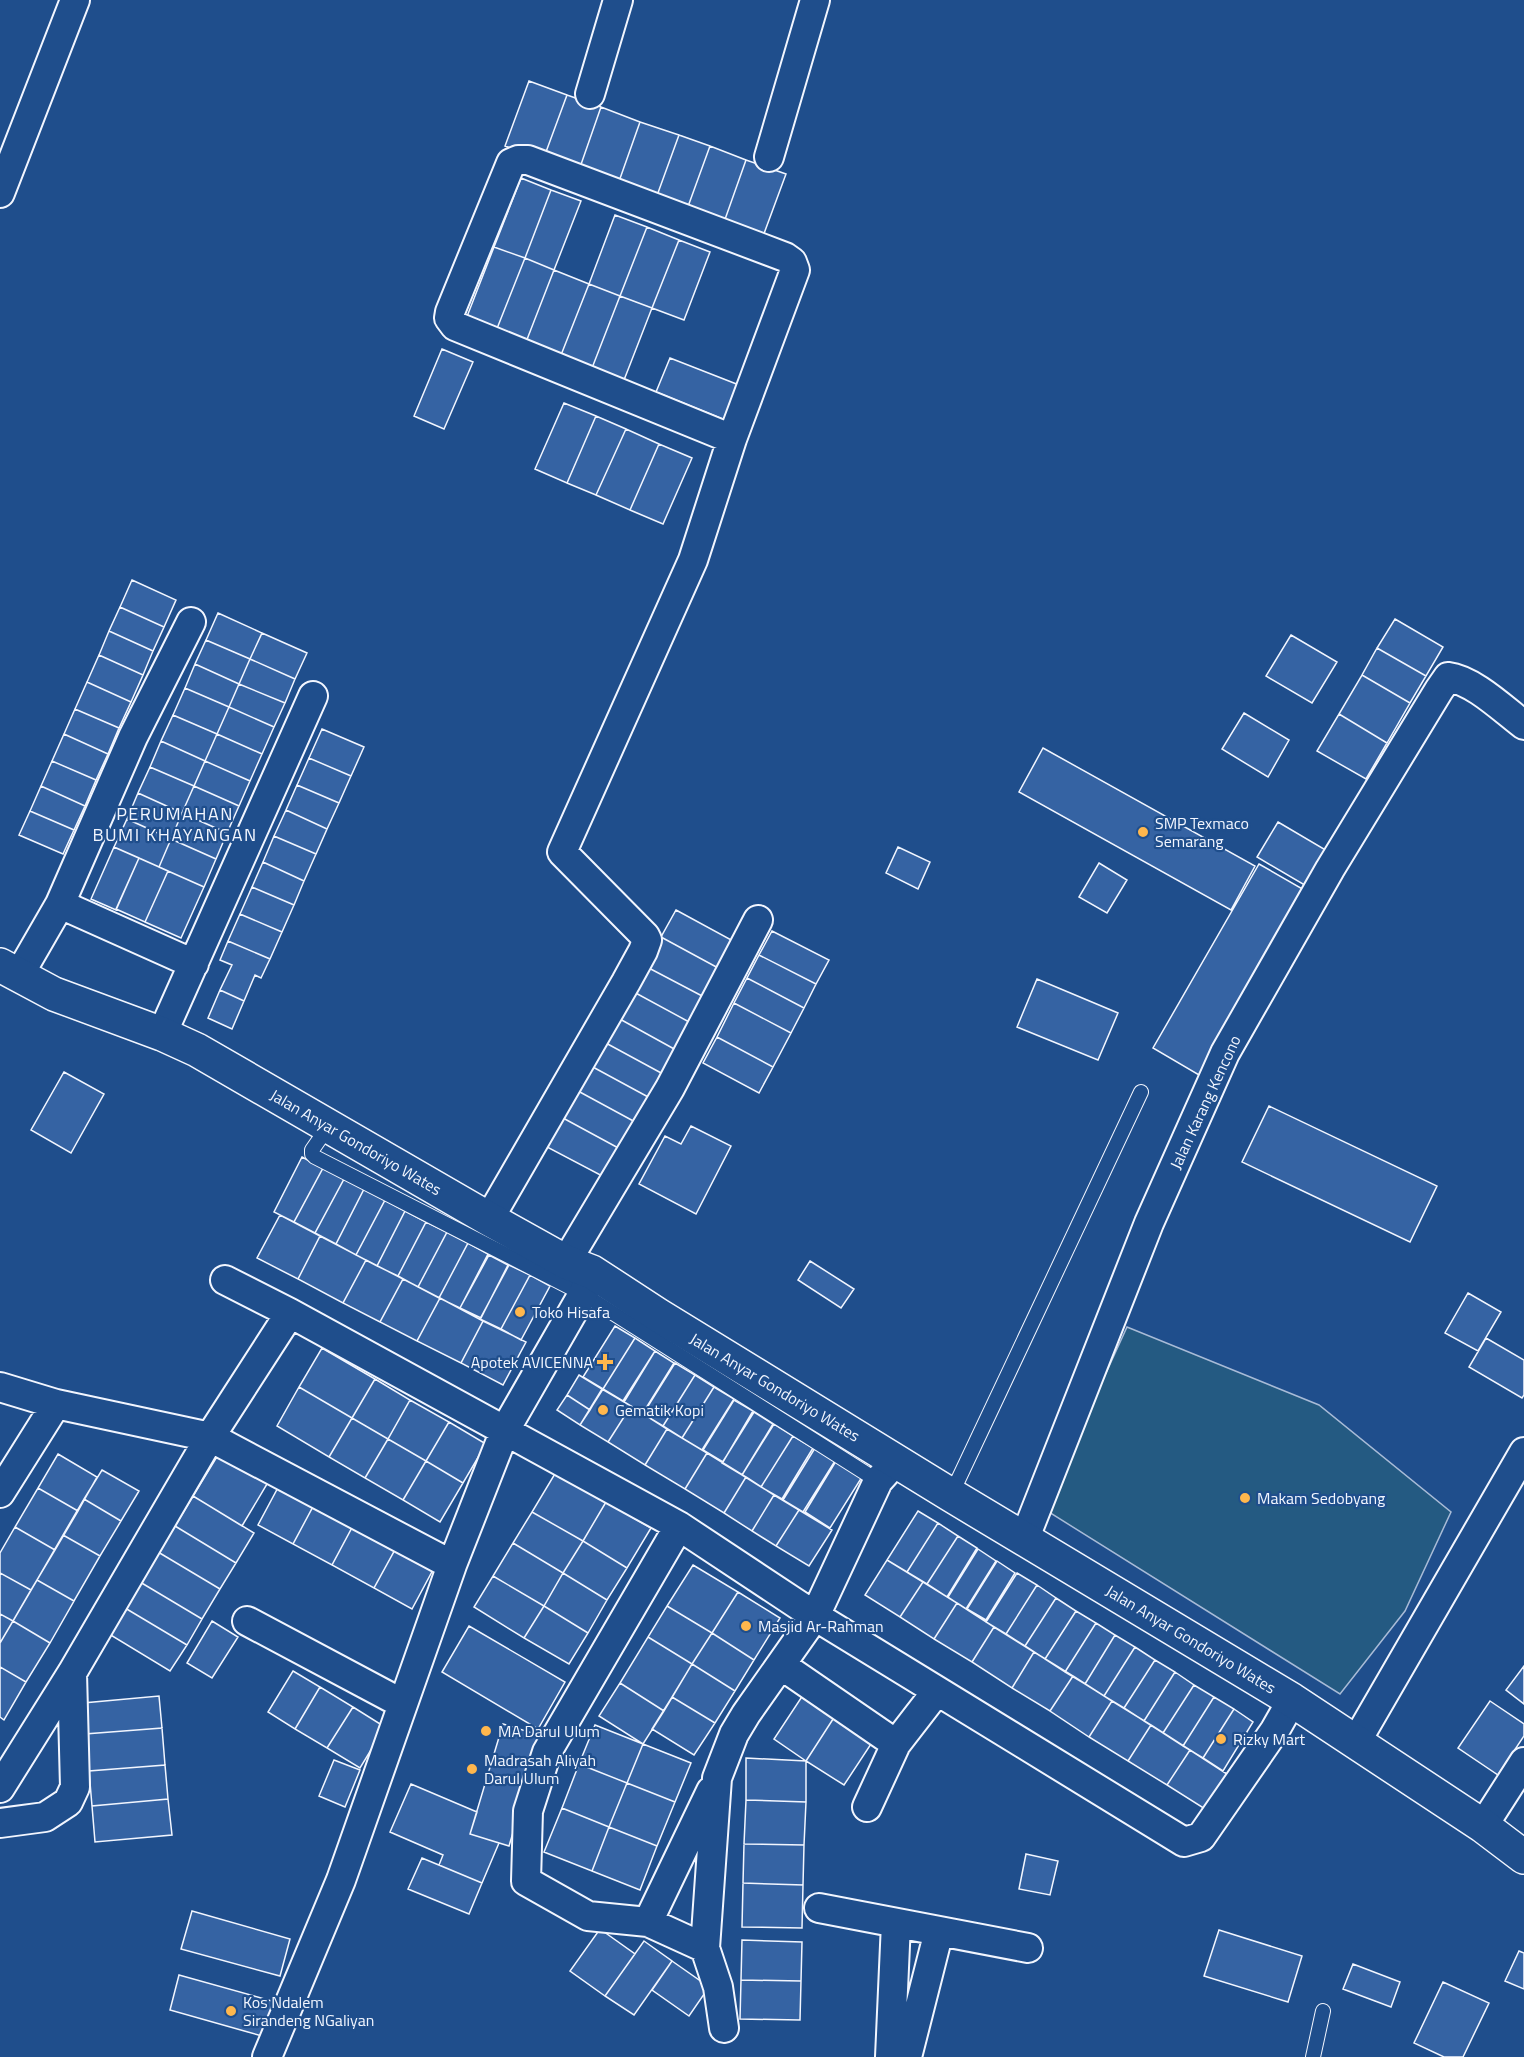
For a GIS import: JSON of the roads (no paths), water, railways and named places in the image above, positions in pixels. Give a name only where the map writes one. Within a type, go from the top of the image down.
[{"type":"street","points":[[0,193],[75,0]]},
{"type":"street","points":[[590,94],[618,0]]},
{"type":"street","points":[[769,157],[815,0]]},
{"type":"street","points":[[489,1219],[646,944],[645,936],[562,852],[693,560],[732,439],[795,270],[792,262],[785,257],[528,160],[511,163],[450,312],[449,318],[454,326],[732,439]]},
{"type":"street","points":[[10,970],[60,904],[133,737],[191,622]]},
{"type":"street","name":"Jalan Karang Kencono","points":[[1024,1540],[1149,1223],[1226,1053],[1330,869],[1439,690],[1448,678],[1456,678],[1468,683],[1524,725]]},
{"type":"street","points":[[162,1034],[313,696]]},
{"type":"street","points":[[60,904],[194,964]]},
{"type":"street","points":[[267,2057],[341,1880],[452,1564],[505,1430],[670,1088],[758,920]]},
{"type":"street","name":"Jalan Anyar Gondoriyo Wates","points":[[10,970],[54,994],[162,1034],[197,1050],[489,1219],[580,1276],[658,1316],[887,1471],[951,1495],[1292,1700],[1483,1826],[1524,1857]]},
{"type":"street","points":[[225,1280],[290,1313],[678,1526],[815,1616],[1184,1842],[1201,1837],[1275,1730],[1292,1700]]},
{"type":"street","points":[[0,1788],[72,1673],[210,1437],[290,1313]]},
{"type":"street","points":[[0,1387],[56,1404],[210,1437],[452,1564]]},
{"type":"street","points":[[0,1493],[56,1404]]},
{"type":"street","points":[[1356,1742],[1524,1452]]},
{"type":"street","points":[[648,1922],[717,1778],[734,1734],[815,1616],[887,1471]]},
{"type":"street","points":[[678,1526],[547,1752],[528,1811],[526,1881],[588,1916],[648,1922],[705,1948]]},
{"type":"street","points":[[247,1621],[403,1704]]},
{"type":"street","points":[[781,1665],[896,1744]]},
{"type":"street","points":[[0,1823],[45,1817],[68,1802],[75,1787],[72,1673]]},
{"type":"street","points":[[867,1807],[896,1744],[937,1691]]},
{"type":"street","points":[[1483,1826],[1524,1762]]},
{"type":"street","points":[[717,1778],[705,1948],[718,1987],[724,2028]]},
{"type":"street","points":[[819,1908],[1028,1948]]},
{"type":"street","points":[[890,2057],[896,1923]]},
{"type":"street","points":[[907,2057],[939,1931]]},
{"type":"lane","points":[[951,1495],[1141,1092]]},
{"type":"lane","points":[[328,1127],[312,1150],[315,1157],[580,1276]]},
{"type":"lane","points":[[1313,2057],[1323,2011]]},
{"type":"place","name":"SMP Texmaco Semarang","points":[[1143,832]]},
{"type":"place","name":"Toko Hisafa","points":[[520,1312]]},
{"type":"place","name":"Apotek AVICENNA","points":[[605,1362]]},
{"type":"place","name":"Gematik Kopi","points":[[603,1410]]},
{"type":"place","name":"Makam Sedobyang","points":[[1245,1498]]},
{"type":"place","name":"Masjid Ar-Rahman","points":[[746,1626]]},
{"type":"place","name":"MA Darul Ulum","points":[[486,1731]]},
{"type":"place","name":"Rizky Mart","points":[[1221,1739]]},
{"type":"place","name":"Madrasah Aliyah Darul Ulum","points":[[472,1769]]},
{"type":"place","name":"Kos Ndalem Sirandeng NGaliyan","points":[[231,2011]]},
{"type":"district","name":"PERUMAHAN BUMI KHAYANGAN","points":[[175,823]]}]
